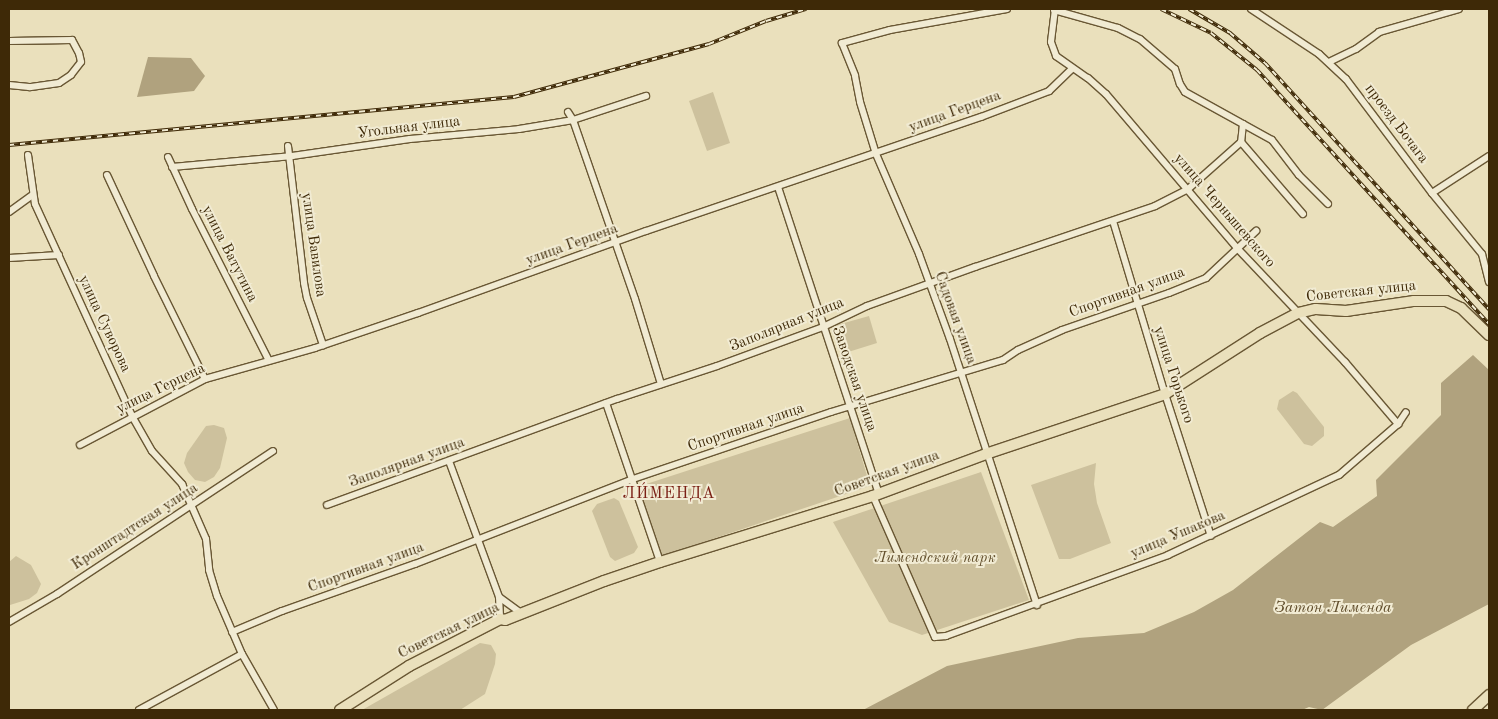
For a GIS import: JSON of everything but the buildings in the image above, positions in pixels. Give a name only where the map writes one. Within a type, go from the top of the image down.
[{"type":"main road","name":"Советская улица","points":[[340,710],[410,666],[500,619],[505,620],[604,581],[660,562],[876,495],[986,454],[1165,394],[1260,333],[1298,313],[1316,309],[1346,311],[1425,300],[1451,302],[1468,313],[1489,335]]},
{"type":"main road","points":[[1473,710],[1489,695]]},
{"type":"street","name":"Садовая улица","points":[[1007,9],[890,30],[842,43],[855,76],[860,102],[876,154],[930,284],[961,371],[986,454],[1037,605]]},
{"type":"street","name":"проезд Бочага","points":[[1251,9],[1329,62],[1346,79],[1388,132],[1432,193],[1482,254],[1489,282]]},
{"type":"street","points":[[1329,62],[1356,49],[1379,32],[1459,9]]},
{"type":"street","points":[[1055,10],[1105,24],[1140,39],[1176,69],[1180,84],[1185,92],[1272,140],[1299,175],[1328,204]]},
{"type":"street","name":"улица Чернышевского","points":[[1055,10],[1051,47],[1058,59],[1088,78],[1106,94],[1238,249],[1345,362],[1398,424]]},
{"type":"street","points":[[9,41],[72,40],[79,53],[81,62],[71,76],[59,83],[29,87],[9,85]]},
{"type":"street","name":"улица Герцена","points":[[80,445],[205,379],[323,345],[876,154],[1049,91],[1072,69]]},
{"type":"street","name":"Угольная улица","points":[[172,167],[289,156],[410,139],[520,129],[573,120],[646,96]]},
{"type":"street","points":[[568,112],[573,120],[635,299],[662,384]]},
{"type":"street","points":[[1244,124],[1241,142],[1303,214]]},
{"type":"street","name":"Заполярная улица","points":[[327,505],[823,326],[867,306],[975,267],[1155,206],[1187,190],[1241,142]]},
{"type":"street","name":"улица Вавилова","points":[[288,146],[304,283],[307,298],[323,345]]},
{"type":"street","name":"улица Суворова","points":[[28,155],[32,195],[58,255],[132,416],[152,451],[182,484],[206,539],[209,570],[232,632],[242,654],[274,710]]},
{"type":"street","points":[[1432,193],[1489,156]]},
{"type":"street","name":"улица Ватутина","points":[[168,157],[269,361]]},
{"type":"street","points":[[107,174],[154,276],[205,379]]},
{"type":"street","name":"Заводская улица","points":[[778,187],[823,326],[852,406],[876,495],[935,637]]},
{"type":"street","points":[[9,212],[32,195]]},
{"type":"street","name":"улица Горького","points":[[1113,221],[1137,305],[1211,536]]},
{"type":"street","name":"Спортивная улица","points":[[232,632],[282,611],[477,540],[633,479],[852,406],[961,371],[1003,360],[1018,350],[1062,330],[1137,305],[1206,278],[1256,231]]},
{"type":"street","points":[[1482,254],[1489,249]]},
{"type":"street","points":[[9,258],[58,255]]},
{"type":"street","points":[[606,403],[660,562]]},
{"type":"street","name":"улица Ушакова","points":[[935,637],[953,634],[1037,605],[1168,555],[1339,475],[1398,424],[1406,412]]},
{"type":"street","name":"Кронштадтская улица","points":[[9,622],[57,594],[273,451]]},
{"type":"street","points":[[448,461],[500,597],[500,619]]},
{"type":"street","points":[[500,597],[521,613]]},
{"type":"street","points":[[139,710],[242,654]]},
{"type":"green space","points":[[713,92],[730,143],[707,151],[689,101]]},
{"type":"green space","points":[[869,316],[877,343],[845,353],[837,325]]},
{"type":"green space","points":[[1293,391],[1297,393],[1324,427],[1324,436],[1312,446],[1304,444],[1277,409],[1279,400]]},
{"type":"green space","points":[[850,418],[870,486],[662,556],[637,487]]},
{"type":"green space","points":[[214,425],[224,428],[227,438],[220,468],[214,477],[205,482],[195,480],[188,472],[184,463],[187,453],[206,426]]},
{"type":"green space","points":[[1096,463],[1094,484],[1097,503],[1111,543],[1070,559],[1059,559],[1031,485]]},
{"type":"green space","name":"Лимендский парк","points":[[981,472],[1029,600],[922,635],[889,622],[833,522]]},
{"type":"green space","points":[[614,498],[619,501],[638,547],[634,553],[615,561],[610,557],[592,511],[597,504]]},
{"type":"green space","points":[[16,556],[31,565],[41,584],[37,593],[29,599],[10,605],[9,562]]},
{"type":"green space","points":[[480,643],[491,645],[496,654],[495,664],[485,694],[460,710],[362,710]]},
{"type":"water","points":[[148,57],[191,58],[205,76],[194,91],[137,97]]},
{"type":"water","name":"Затон Лименда","points":[[1473,355],[1489,370],[1489,604],[1411,645],[1322,710],[1309,707],[1302,710],[863,710],[947,666],[1078,638],[1144,633],[1194,612],[1233,590],[1320,522],[1333,527],[1377,496],[1376,480],[1441,415],[1441,383]]},
{"type":"railway","points":[[9,145],[514,97],[709,44],[766,21],[806,9]]},
{"type":"railway","points":[[1161,9],[1211,33],[1257,70],[1489,324]]},
{"type":"railway","points":[[1189,9],[1230,33],[1265,63],[1489,309]]},
{"type":"district","name":"ЛИ́МЕНДА","points":[[669,494]]}]
